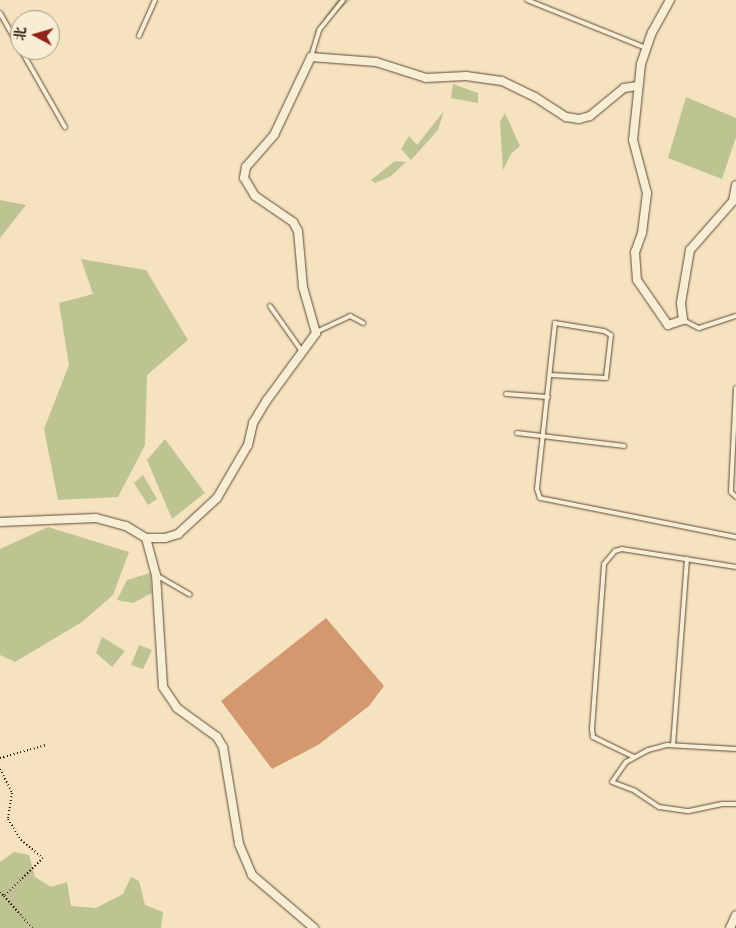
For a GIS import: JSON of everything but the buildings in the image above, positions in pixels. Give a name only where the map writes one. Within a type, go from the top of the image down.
[{"type":"street","points":[[670,0],[647,48],[638,86],[633,140],[647,193],[642,233],[635,252],[637,280],[668,325],[682,320],[681,303],[690,250],[733,201],[736,185]]},
{"type":"street","points":[[0,522],[96,518],[126,526],[146,538],[165,538],[178,534],[217,498],[248,445],[253,423],[301,350],[316,332],[303,287],[298,231],[293,222],[255,196],[244,178],[246,167],[274,135],[312,57],[376,62],[426,78],[466,76],[502,81],[535,97],[566,117],[579,119],[590,116],[624,88],[638,86]]},
{"type":"street","points":[[146,538],[156,575],[163,687],[177,708],[208,729],[223,747],[239,844],[252,875],[314,928]]},
{"type":"street","points":[[730,928],[736,915]]},
{"type":"lane","points":[[140,36],[155,0]]},
{"type":"lane","points":[[312,57],[319,30],[343,0]]},
{"type":"lane","points":[[527,0],[647,48]]},
{"type":"lane","points":[[0,13],[10,30]]},
{"type":"lane","points":[[27,60],[65,127]]},
{"type":"lane","points":[[270,306],[301,350]]},
{"type":"lane","points":[[316,332],[350,316],[363,322]]},
{"type":"lane","points":[[682,320],[699,328],[736,316]]},
{"type":"lane","points":[[550,375],[606,378],[611,335],[604,331],[555,323],[537,489],[540,498],[736,537]]},
{"type":"lane","points":[[736,388],[732,492],[736,497]]},
{"type":"lane","points":[[506,394],[548,397]]},
{"type":"lane","points":[[517,433],[624,446]]},
{"type":"lane","points":[[634,757],[593,737],[592,729],[604,564],[615,551],[622,550],[736,567]]},
{"type":"lane","points":[[673,745],[686,560]]},
{"type":"lane","points":[[156,575],[190,596]]},
{"type":"lane","points":[[736,749],[673,745],[648,750],[626,762],[612,782],[635,791],[658,806],[689,812],[722,804],[736,804]]},
{"type":"path","points":[[0,758],[46,745]]},
{"type":"path","points":[[0,769],[12,793],[8,820],[21,840],[43,858],[4,896]]},
{"type":"path","points":[[0,892],[32,928]]},
{"type":"green space","points":[[337,0],[350,0],[313,34]]},
{"type":"green space","points":[[453,84],[478,93],[478,103],[451,98]]},
{"type":"green space","points":[[686,97],[736,118],[736,137],[722,179],[668,158]]},
{"type":"green space","points":[[444,111],[438,130],[411,160],[401,149],[409,136],[417,145]]},
{"type":"green space","points":[[505,113],[520,146],[511,154],[503,170],[500,122]]},
{"type":"green space","points":[[395,161],[406,162],[391,176],[375,183],[371,180]]},
{"type":"green space","points":[[0,200],[26,205],[0,238]]},
{"type":"green space","points":[[81,259],[146,270],[188,340],[147,375],[145,445],[118,497],[58,500],[44,429],[69,365],[59,303],[93,294]]},
{"type":"green space","points":[[165,439],[205,493],[172,519],[147,460]]},
{"type":"green space","points":[[143,475],[157,499],[148,505],[134,483]]},
{"type":"green space","points":[[48,527],[129,552],[113,595],[82,622],[15,662],[0,655],[0,549]]},
{"type":"green space","points":[[150,573],[152,593],[133,603],[117,600],[127,580]]},
{"type":"green space","points":[[102,637],[125,651],[112,667],[96,653]]},
{"type":"green space","points":[[139,645],[152,650],[143,669],[131,665]]},
{"type":"green space","points":[[14,852],[29,855],[35,877],[51,887],[67,882],[71,906],[96,908],[123,894],[131,877],[139,881],[145,905],[163,912],[161,928],[0,928],[0,862]]}]
